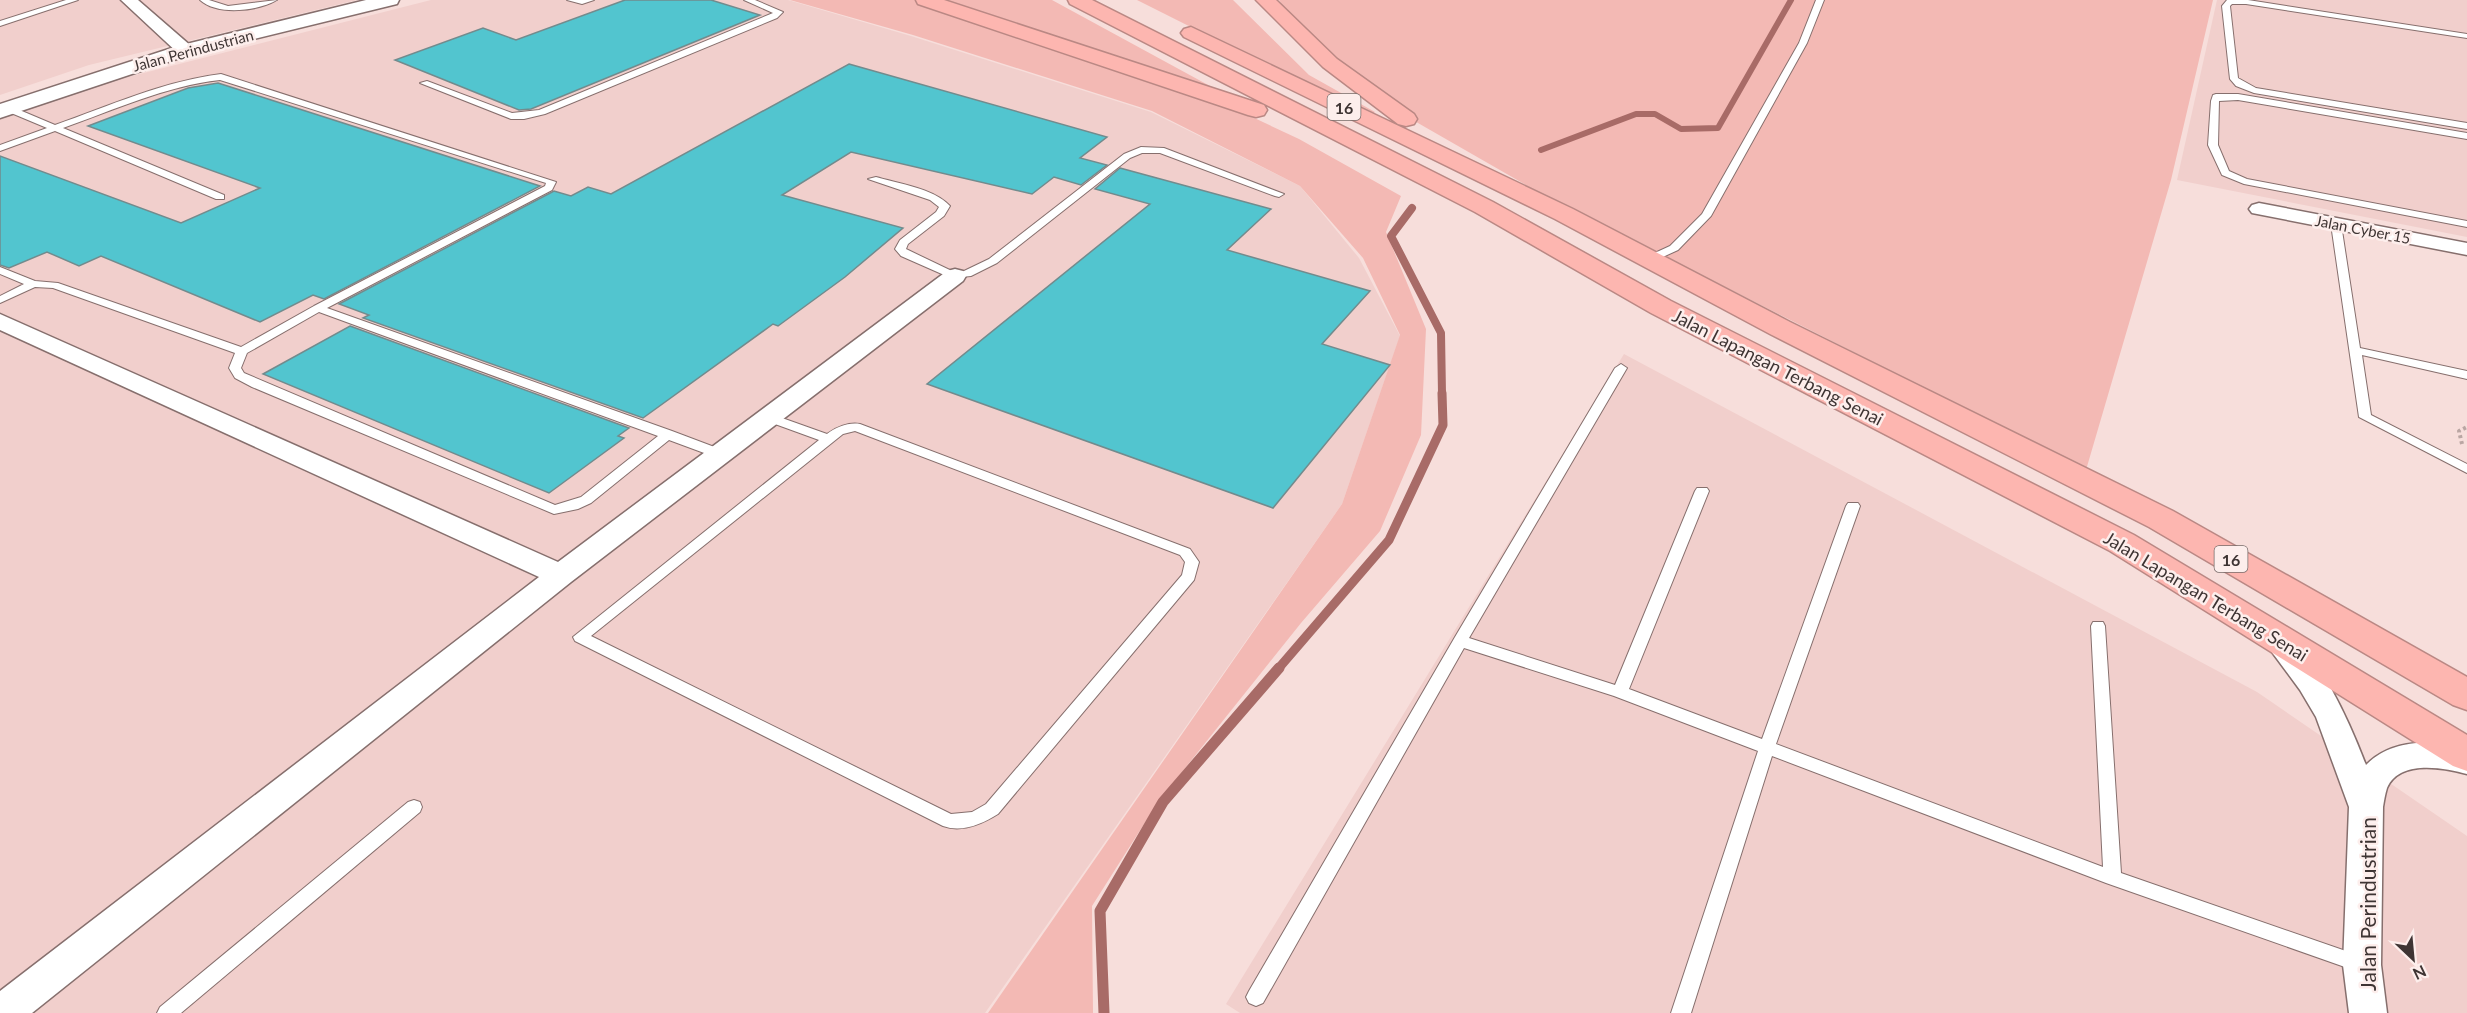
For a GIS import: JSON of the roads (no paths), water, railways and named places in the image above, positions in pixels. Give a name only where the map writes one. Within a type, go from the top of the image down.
[{"type":"highway","points":[[925,0],[1252,108],[1417,182],[1484,207]]},
{"type":"highway","name":"Jalan Lapangan Terbang Senai","points":[[1077,0],[1484,207],[1661,307],[2122,543],[2467,755]]},
{"type":"highway","points":[[1265,0],[1330,63],[1379,101],[1460,153],[1564,214]]},
{"type":"highway","name":"Jalan Lapangan Terbang Senai","points":[[1177,26],[1564,214],[1780,328],[2161,519],[2464,692]]},
{"type":"main road","name":"Jalan Perindustrian","points":[[4,110],[185,50],[379,1]]},
{"type":"street","points":[[129,0],[185,50]]},
{"type":"street","name":"Jalan Cyber 15","points":[[2259,209],[2467,249]]},
{"type":"street","points":[[2,1013],[561,575],[955,276]]},
{"type":"street","points":[[0,321],[561,575]]},
{"type":"street","name":"Jalan Perindustrian","points":[[2277,639],[2311,682],[2331,715],[2366,807],[2362,965],[2368,1013]]},
{"type":"street","points":[[2366,807],[2373,782],[2389,764],[2428,754],[2467,761]]},
{"type":"lane","points":[[43,0],[59,5]]},
{"type":"lane","points":[[0,24],[74,0]]},
{"type":"lane","points":[[204,0],[211,6],[224,9],[273,0]]},
{"type":"lane","points":[[571,0],[590,0]]},
{"type":"lane","points":[[424,82],[511,116],[542,112],[774,16],[778,12],[748,0]]},
{"type":"lane","points":[[1650,259],[1674,248],[1707,216],[1803,43],[1820,0]]},
{"type":"lane","points":[[2467,36],[2246,2],[2230,2],[2226,6],[2234,79],[2239,84],[2254,90],[2467,126]]},
{"type":"lane","points":[[0,148],[158,91],[221,77],[551,182],[549,188],[318,308],[242,351],[235,368],[239,375],[256,384],[554,510],[573,506],[586,500],[668,434]]},
{"type":"lane","points":[[2467,136],[2238,97],[2221,95],[2216,97],[2215,101],[2213,145],[2225,173],[2244,181],[2467,224]]},
{"type":"lane","points":[[4,110],[220,197]]},
{"type":"lane","points":[[873,179],[934,198],[945,206],[940,214],[903,242],[900,249],[905,254],[955,276],[967,274],[993,261],[1127,156],[1141,150],[1161,150],[1279,194]]},
{"type":"lane","points":[[2336,224],[2366,417],[2467,469]]},
{"type":"lane","points":[[0,270],[33,284],[54,285],[242,351]]},
{"type":"lane","points":[[0,300],[33,284]]},
{"type":"lane","points":[[318,308],[720,454]]},
{"type":"lane","points":[[2355,350],[2467,375]]},
{"type":"lane","points":[[1256,997],[1460,641],[1621,369]]},
{"type":"lane","points":[[768,417],[828,439]]},
{"type":"lane","points":[[856,427],[1185,552],[1192,562],[1189,576],[992,809],[975,819],[949,821],[580,637],[828,439],[838,431],[856,427]]},
{"type":"lane","points":[[1620,692],[1702,491]]},
{"type":"lane","points":[[1681,1013],[1767,747],[1853,506]]},
{"type":"lane","points":[[2098,627],[2112,878]]},
{"type":"lane","points":[[1460,641],[1620,692],[2112,878],[2362,965]]},
{"type":"lane","points":[[167,1013],[414,807]]},
{"type":"waterway","points":[[1541,150],[1636,114],[1655,114],[1681,129],[1718,128],[1791,0]]},
{"type":"waterway","points":[[1412,208],[1391,236],[1441,333],[1442,394]]},
{"type":"waterway","points":[[1278,669],[1389,540],[1443,425],[1442,393]]},
{"type":"waterway","points":[[1104,1013],[1100,911],[1163,802],[1279,668]]}]
